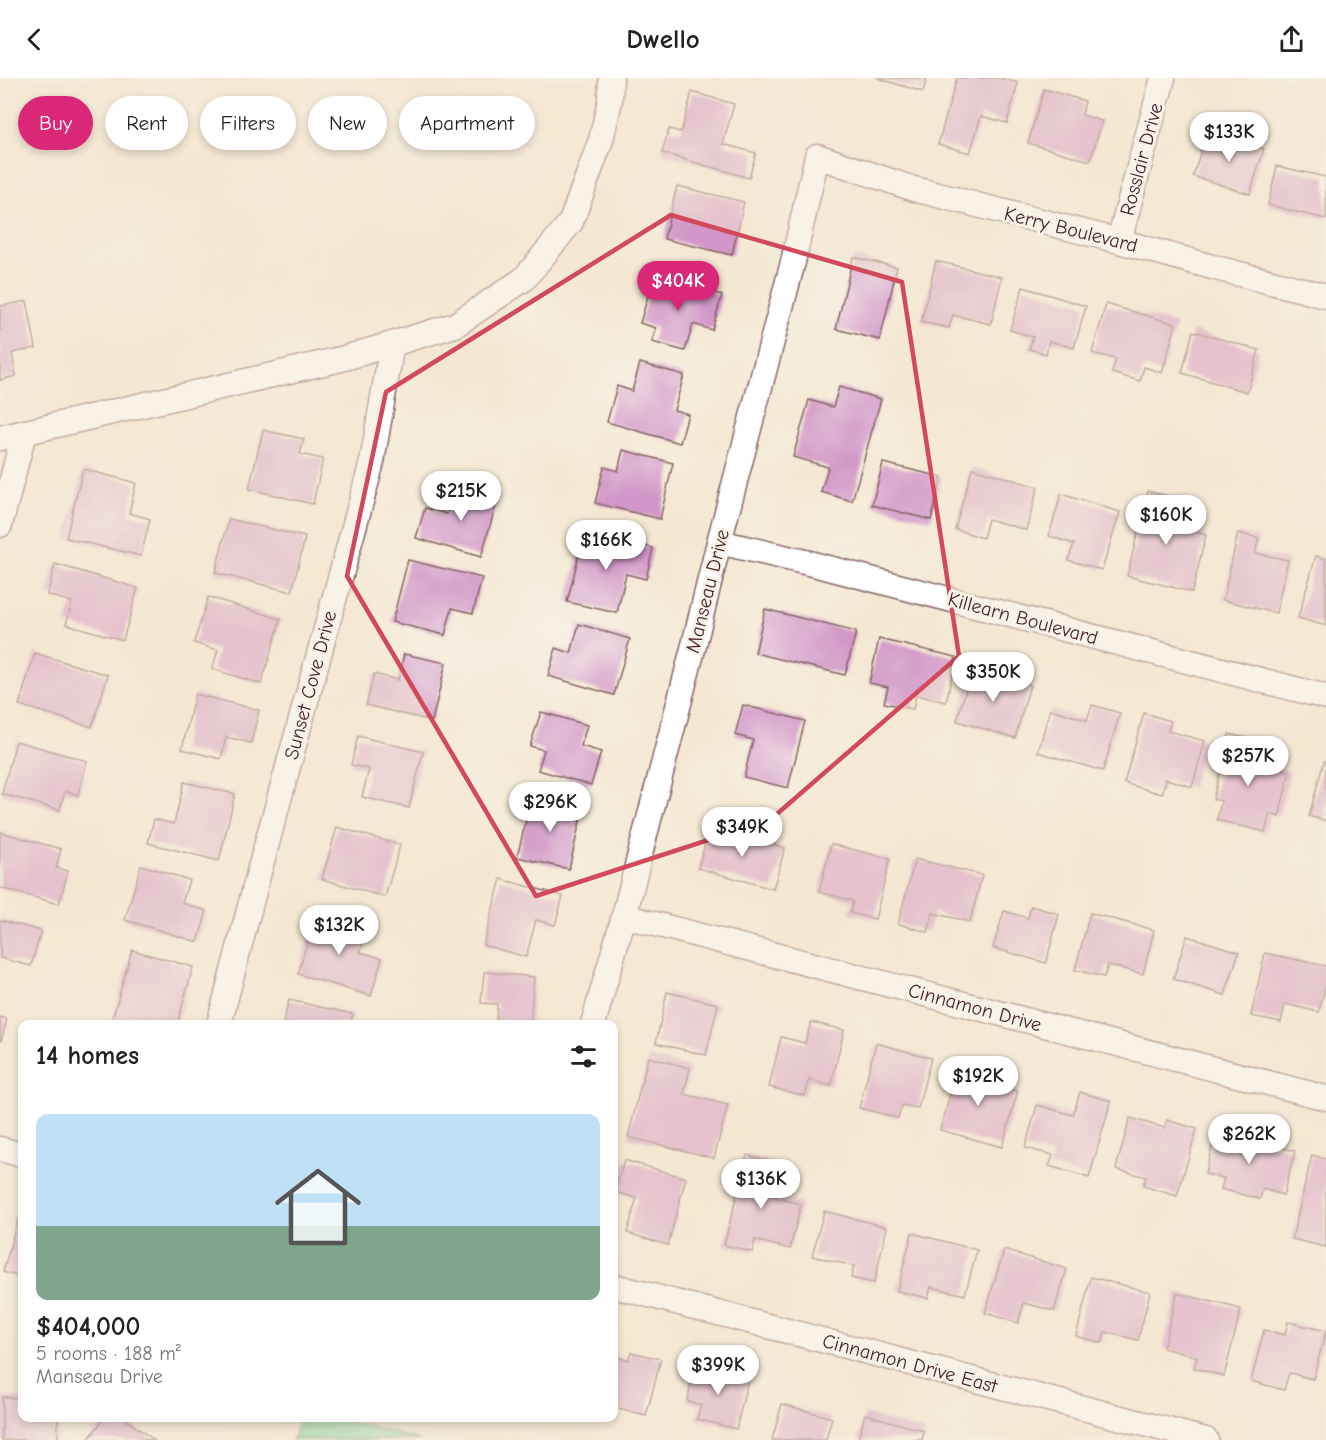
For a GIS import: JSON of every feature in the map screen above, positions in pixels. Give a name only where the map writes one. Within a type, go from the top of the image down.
[{"type":"street","points":[[0,438],[341,359],[455,325],[524,279],[571,222],[601,140],[610,101],[611,78]]},
{"type":"street","name":"Rosslair Drive","points":[[1119,241],[1163,78]]},
{"type":"street","name":"Kerry Boulevard","points":[[817,156],[914,189],[1326,296]]},
{"type":"street","name":"Manseau Drive","points":[[593,1020],[624,916],[793,262],[817,156]]},
{"type":"street","name":"Sunset Cove Drive","points":[[220,1020],[372,462],[392,344]]},
{"type":"street","points":[[0,525],[24,433]]},
{"type":"street","name":"Killearn Boulevard","points":[[719,542],[813,564],[1326,698]]},
{"type":"street","name":"Cinnamon Drive","points":[[624,916],[1326,1098]]},
{"type":"street","points":[[0,1149],[18,1154]]},
{"type":"street","name":"Cinnamon Drive East","points":[[618,1287],[1206,1440]]},
{"type":"highlighted area","points":[[671,215],[902,282],[959,656],[770,820],[536,896],[347,576],[386,392]]},
{"type":"green space","points":[[298,1422],[351,1422],[421,1440],[293,1440]]},
{"type":"building","points":[[877,78],[927,78],[923,92]]},
{"type":"building","points":[[957,78],[1000,78],[1018,83],[1007,123],[981,116],[970,153],[938,144]]},
{"type":"building","points":[[1044,89],[1085,101],[1082,115],[1102,121],[1090,161],[1028,143]]},
{"type":"building","points":[[692,92],[734,104],[723,144],[756,153],[749,178],[662,153],[669,129],[681,132]]},
{"type":"building","points":[[1207,132],[1264,149],[1250,194],[1193,176]]},
{"type":"building","points":[[1277,166],[1326,177],[1326,219],[1268,205]]},
{"type":"building","points":[[677,186],[744,202],[732,255],[664,239]]},
{"type":"building","points":[[853,257],[897,267],[880,340],[836,329]]},
{"type":"building","points":[[936,261],[1002,277],[991,324],[953,315],[949,328],[921,322]]},
{"type":"building","points":[[654,276],[722,295],[712,330],[693,324],[685,351],[652,342],[656,328],[640,323]]},
{"type":"building","points":[[1023,287],[1086,306],[1074,348],[1049,341],[1046,354],[1029,349],[1033,337],[1010,330]]},
{"type":"building","points":[[27,301],[36,348],[12,353],[16,376],[0,380],[0,306]]},
{"type":"building","points":[[1106,304],[1176,324],[1162,373],[1144,367],[1140,381],[1112,373],[1116,359],[1092,353]]},
{"type":"building","points":[[1193,331],[1259,350],[1247,392],[1182,373]]},
{"type":"building","points":[[640,363],[684,375],[674,410],[688,414],[680,443],[607,422],[617,386],[632,391]]},
{"type":"building","points":[[839,387],[881,399],[852,501],[821,492],[828,467],[793,457],[809,400],[833,407]]},
{"type":"building","points":[[263,430],[304,439],[300,454],[323,459],[313,504],[249,489]]},
{"type":"building","points":[[623,450],[673,463],[660,519],[595,503],[604,467],[618,471]]},
{"type":"building","points":[[883,463],[942,477],[931,520],[872,505]]},
{"type":"building","points":[[972,468],[1038,487],[1026,530],[988,519],[983,538],[955,529]]},
{"type":"building","points":[[83,469],[136,483],[129,513],[150,519],[141,556],[66,538]]},
{"type":"building","points":[[456,485],[498,498],[481,557],[416,538],[425,508],[447,514]]},
{"type":"building","points":[[1148,491],[1184,500],[1177,527],[1206,535],[1192,592],[1127,576]]},
{"type":"building","points":[[1061,494],[1120,512],[1102,570],[1068,560],[1074,544],[1049,536]]},
{"type":"building","points":[[229,519],[305,537],[292,592],[215,573]]},
{"type":"building","points":[[585,531],[653,548],[646,579],[626,574],[617,613],[567,602]]},
{"type":"building","points":[[1238,533],[1259,538],[1255,553],[1288,560],[1276,613],[1223,600]]},
{"type":"building","points":[[1316,556],[1326,559],[1326,626],[1298,618]]},
{"type":"building","points":[[408,560],[482,578],[473,613],[452,608],[445,635],[392,622]]},
{"type":"building","points":[[55,564],[138,588],[123,640],[66,624],[72,602],[47,595]]},
{"type":"building","points":[[208,597],[281,619],[261,684],[212,669],[218,650],[194,643]]},
{"type":"building","points":[[765,609],[856,632],[845,675],[755,653]]},
{"type":"building","points":[[579,624],[630,639],[614,695],[548,676],[556,648],[571,653]]},
{"type":"building","points":[[879,639],[956,657],[946,702],[916,695],[913,709],[884,703],[888,687],[869,683]]},
{"type":"building","points":[[35,653],[108,675],[92,727],[19,705]]},
{"type":"building","points":[[404,654],[446,663],[432,721],[366,705],[374,674],[398,680]]},
{"type":"building","points":[[972,668],[1030,685],[1015,738],[957,721]]},
{"type":"building","points":[[195,694],[259,710],[251,743],[226,737],[221,759],[182,749]]},
{"type":"building","points":[[743,705],[805,721],[788,788],[744,777],[753,740],[735,735]]},
{"type":"building","points":[[1092,705],[1120,713],[1103,771],[1038,752],[1050,709],[1087,720]]},
{"type":"building","points":[[541,712],[587,725],[581,746],[601,752],[591,785],[538,770],[544,750],[530,746]]},
{"type":"building","points":[[1144,713],[1171,721],[1168,731],[1205,741],[1192,787],[1166,779],[1162,794],[1124,783]]},
{"type":"building","points":[[1229,734],[1259,741],[1253,763],[1290,771],[1279,817],[1270,814],[1265,832],[1217,820],[1221,801],[1213,799]]},
{"type":"building","points":[[358,736],[423,752],[409,808],[362,797],[369,769],[351,765]]},
{"type":"building","points":[[16,741],[87,761],[78,795],[65,791],[60,810],[2,794]]},
{"type":"building","points":[[1324,761],[1326,761],[1326,821],[1309,816]]},
{"type":"building","points":[[184,782],[235,794],[219,861],[148,843],[154,819],[174,824]]},
{"type":"building","points":[[532,796],[583,808],[569,869],[517,857]]},
{"type":"building","points":[[337,827],[400,845],[385,897],[322,879]]},
{"type":"building","points":[[710,827],[785,848],[773,889],[698,868]]},
{"type":"building","points":[[0,832],[61,849],[56,868],[68,871],[59,904],[0,888]]},
{"type":"building","points":[[831,844],[890,859],[875,919],[850,913],[853,901],[819,892]]},
{"type":"building","points":[[915,859],[982,875],[970,922],[933,913],[928,932],[898,924]]},
{"type":"building","points":[[141,865],[189,880],[182,903],[207,911],[198,942],[125,920]]},
{"type":"building","points":[[501,879],[563,896],[555,925],[536,920],[526,957],[483,945]]},
{"type":"building","points":[[1031,906],[1059,914],[1046,963],[993,948],[1004,911],[1028,918]]},
{"type":"building","points":[[316,913],[367,928],[360,952],[382,958],[371,996],[298,974]]},
{"type":"building","points":[[1090,913],[1154,930],[1143,974],[1108,965],[1104,977],[1075,970]]},
{"type":"building","points":[[0,920],[41,931],[31,966],[0,958]]},
{"type":"building","points":[[1187,936],[1239,952],[1225,995],[1173,979]]},
{"type":"building","points":[[132,950],[193,967],[178,1020],[112,1020]]},
{"type":"building","points":[[1265,953],[1326,966],[1326,984],[1319,1012],[1285,1004],[1281,1022],[1251,1016]]},
{"type":"building","points":[[484,972],[534,977],[530,1020],[496,1020],[497,1004],[481,1003]]},
{"type":"building","points":[[667,992],[718,1004],[706,1055],[656,1043]]},
{"type":"building","points":[[289,1000],[353,1014],[351,1020],[284,1020]]},
{"type":"building","points":[[0,1017],[7,1019],[1,1041],[0,1041]]},
{"type":"building","points":[[811,1022],[844,1030],[831,1086],[809,1080],[805,1096],[769,1087],[781,1037],[805,1043]]},
{"type":"building","points":[[876,1043],[931,1058],[918,1108],[902,1105],[898,1118],[859,1108]]},
{"type":"building","points":[[648,1057],[690,1068],[684,1094],[728,1105],[714,1158],[628,1137]]},
{"type":"building","points":[[959,1063],[987,1071],[984,1082],[1018,1091],[1002,1147],[940,1130]]},
{"type":"building","points":[[1080,1092],[1111,1101],[1089,1178],[1049,1166],[1053,1155],[1025,1148],[1037,1105],[1073,1115]]},
{"type":"building","points":[[1130,1118],[1165,1128],[1167,1120],[1197,1129],[1177,1196],[1143,1186],[1146,1177],[1116,1169]]},
{"type":"building","points":[[1216,1131],[1295,1151],[1283,1195],[1263,1189],[1260,1199],[1221,1189],[1224,1178],[1205,1174]]},
{"type":"building","points":[[747,1155],[771,1161],[767,1178],[780,1182],[776,1198],[801,1204],[790,1249],[755,1240],[752,1252],[724,1245]]},
{"type":"building","points":[[1312,1155],[1326,1159],[1326,1247],[1292,1239]]},
{"type":"building","points":[[624,1160],[686,1178],[668,1245],[627,1233],[637,1198],[618,1193],[618,1181]]},
{"type":"building","points":[[824,1211],[887,1227],[874,1283],[851,1278],[854,1266],[812,1256]]},
{"type":"building","points":[[18,1219],[18,1277],[3,1272]]},
{"type":"building","points":[[912,1233],[977,1250],[965,1295],[931,1287],[928,1298],[897,1291]]},
{"type":"building","points":[[1004,1250],[1067,1269],[1054,1311],[1024,1303],[1018,1323],[985,1313]]},
{"type":"building","points":[[1091,1277],[1150,1292],[1138,1340],[1105,1332],[1102,1343],[1076,1336]]},
{"type":"building","points":[[1177,1293],[1241,1309],[1224,1376],[1194,1368],[1197,1357],[1163,1348]]},
{"type":"building","points":[[1288,1322],[1326,1331],[1313,1379],[1289,1373],[1284,1390],[1251,1381],[1264,1330],[1285,1335]]},
{"type":"building","points":[[631,1352],[661,1359],[646,1416],[618,1409],[618,1357],[628,1360]]},
{"type":"building","points":[[695,1366],[748,1379],[736,1429],[697,1419],[701,1405],[687,1401]]},
{"type":"building","points":[[2,1397],[18,1398],[18,1422],[58,1422],[58,1440],[2,1440]]},
{"type":"building","points":[[782,1404],[832,1418],[826,1440],[772,1440]]},
{"type":"building","points":[[865,1414],[924,1431],[922,1440],[858,1440]]},
{"type":"building","points":[[101,1422],[129,1422],[154,1440],[88,1440]]}]
